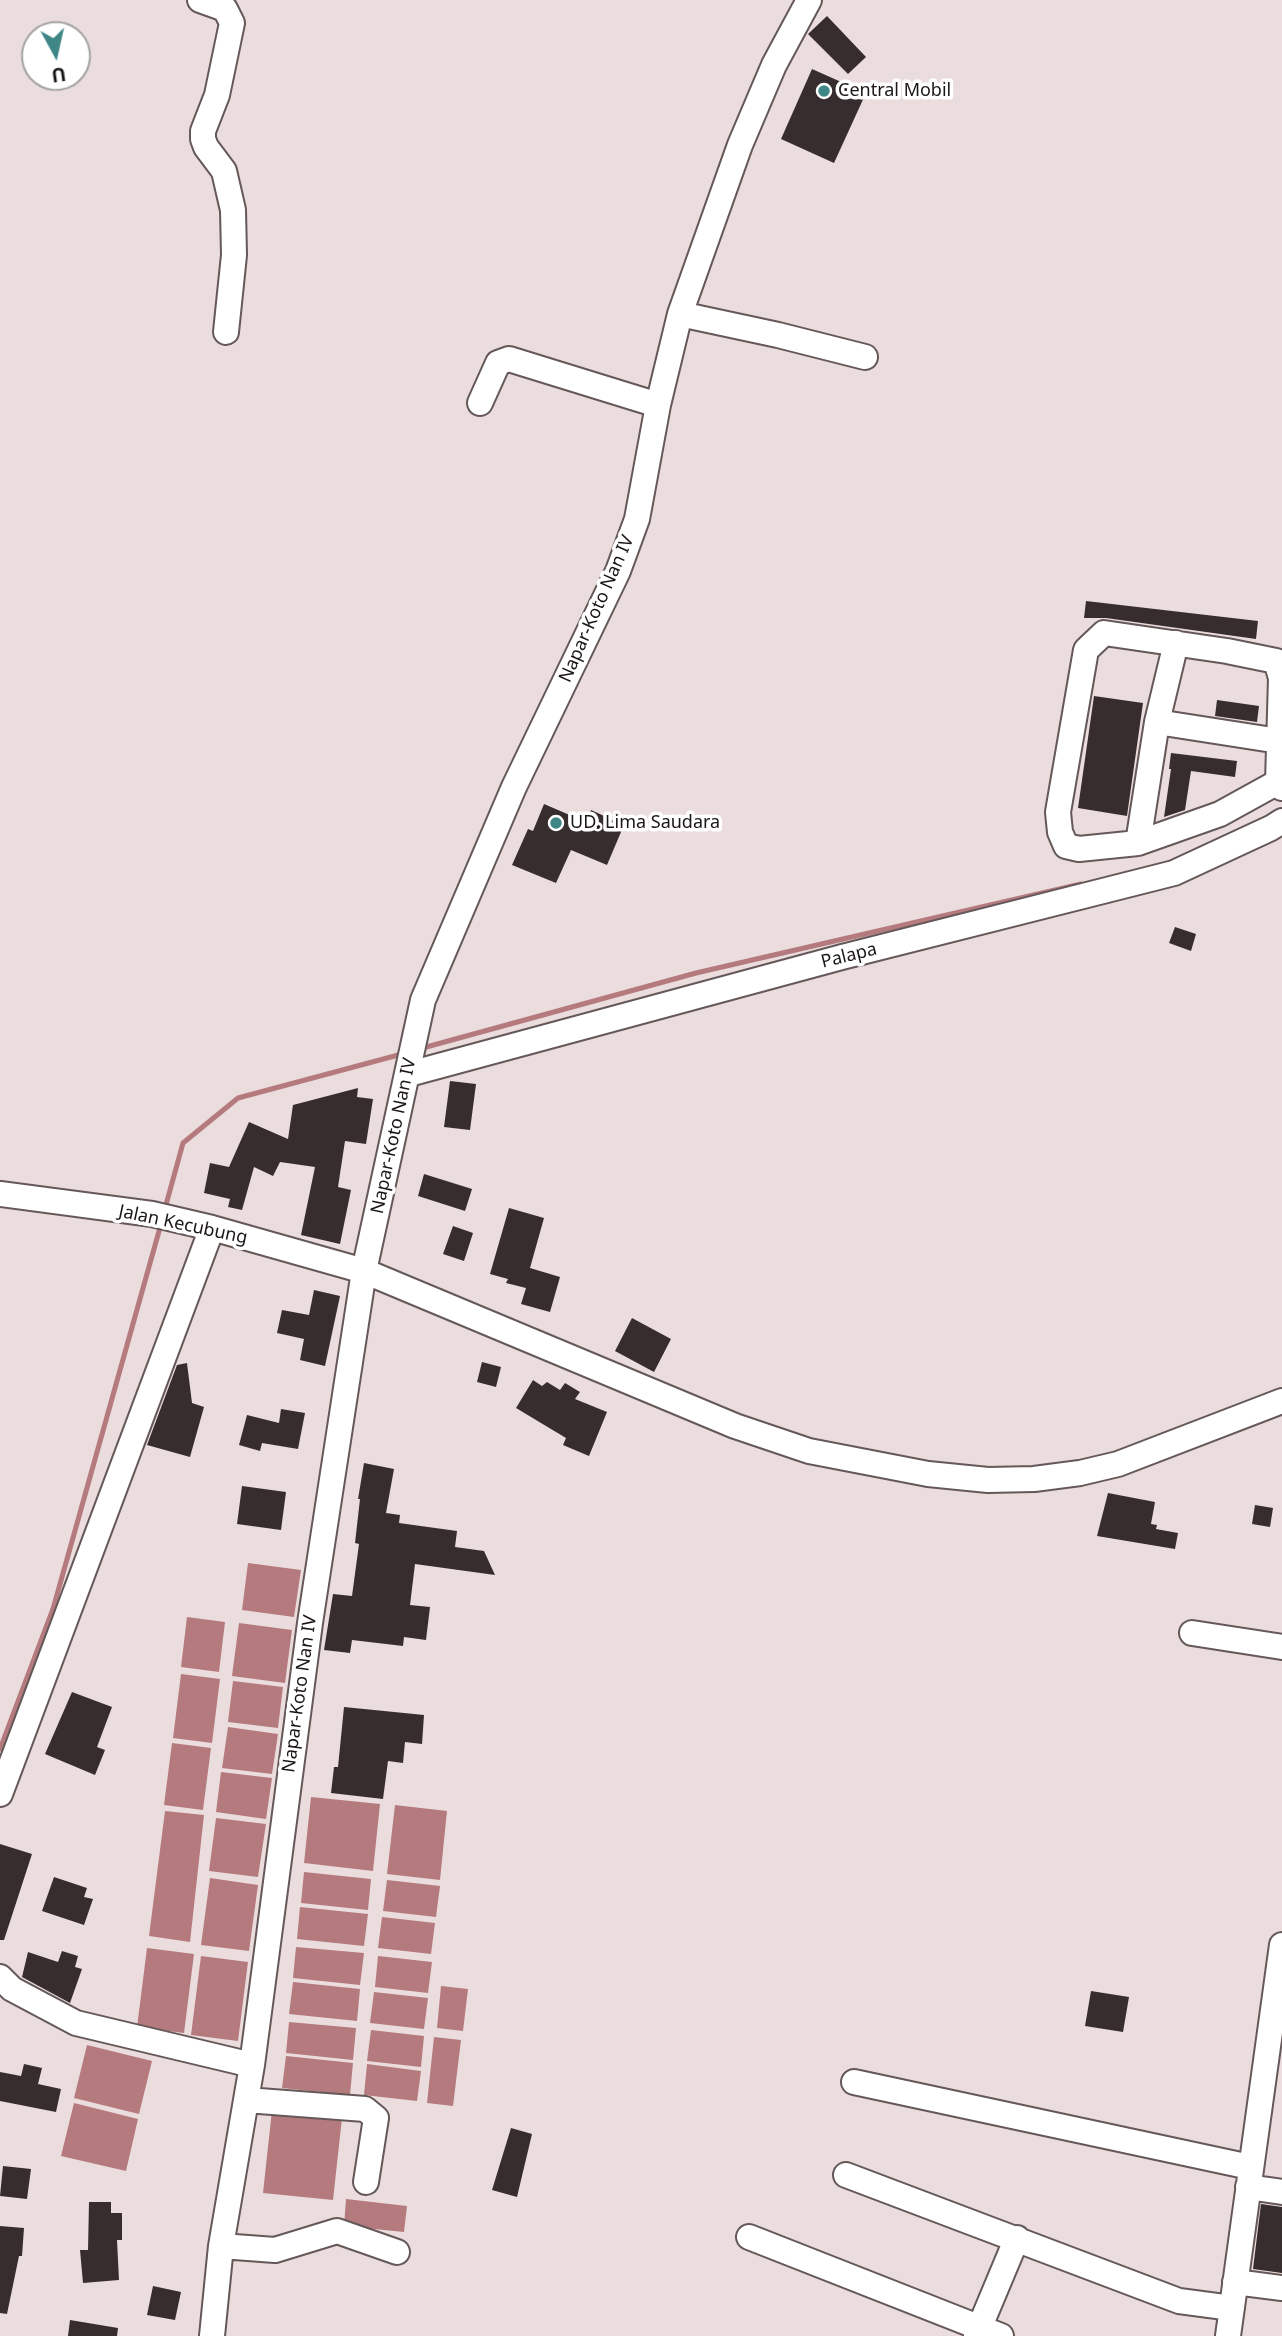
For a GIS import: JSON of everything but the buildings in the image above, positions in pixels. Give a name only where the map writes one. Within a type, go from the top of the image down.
[{"type":"street","points":[[201,0],[225,9],[232,23],[217,95],[203,131],[204,144],[224,171],[233,210],[233,255],[226,332]]},
{"type":"street","name":"Napar-Koto Nan IV","points":[[212,2336],[221,2246],[252,2065],[310,1623],[364,1271],[423,1000],[508,800],[618,571],[637,519],[658,405],[680,314],[740,145],[774,65],[809,0]]},
{"type":"street","points":[[680,314],[778,334],[865,357]]},
{"type":"street","points":[[480,403],[498,363],[509,359],[658,405]]},
{"type":"street","points":[[1104,633],[1176,643],[1276,661],[1281,678],[1280,785],[1220,814],[1138,843],[1079,849],[1066,846],[1060,832],[1058,812],[1086,650],[1104,633]]},
{"type":"street","points":[[1138,843],[1157,722],[1176,643]]},
{"type":"street","points":[[1157,722],[1279,741]]},
{"type":"street","name":"Palapa","points":[[409,1071],[1174,873],[1282,821]]},
{"type":"street","name":"Jalan Kecubung","points":[[0,1194],[152,1214],[364,1271],[735,1426],[809,1451],[928,1474],[988,1480],[1034,1479],[1080,1473],[1118,1464],[1282,1401]]},
{"type":"street","points":[[0,1794],[212,1228]]},
{"type":"street","points":[[1192,1633],[1282,1647]]},
{"type":"street","points":[[1228,2336],[1282,1945]]},
{"type":"street","points":[[0,1977],[12,1989],[76,2024],[252,2065]]},
{"type":"street","points":[[854,2082],[1249,2177],[1282,2192]]},
{"type":"street","points":[[246,2100],[365,2109],[376,2118],[366,2182]]},
{"type":"street","points":[[846,2175],[1180,2301],[1232,2308]]},
{"type":"street","points":[[221,2246],[275,2250],[337,2231],[397,2252]]},
{"type":"street","points":[[749,2237],[986,2333],[1017,2238]]},
{"type":"street","points":[[1235,2282],[1282,2288]]},
{"type":"shaded area","points":[[248,1563],[301,1570],[294,1617],[242,1610]]},
{"type":"shaded area","points":[[187,1617],[225,1622],[219,1672],[181,1667]]},
{"type":"shaded area","points":[[239,1623],[292,1630],[285,1683],[232,1676]]},
{"type":"shaded area","points":[[181,1674],[220,1679],[212,1743],[173,1738]]},
{"type":"shaded area","points":[[233,1681],[283,1687],[278,1728],[228,1722]]},
{"type":"shaded area","points":[[228,1727],[278,1734],[272,1774],[222,1768]]},
{"type":"shaded area","points":[[172,1743],[211,1748],[203,1810],[164,1805]]},
{"type":"shaded area","points":[[221,1772],[272,1778],[266,1819],[216,1812]]},
{"type":"shaded area","points":[[311,1797],[380,1804],[373,1871],[304,1863]]},
{"type":"shaded area","points":[[395,1805],[447,1811],[440,1880],[387,1874]]},
{"type":"shaded area","points":[[165,1811],[204,1815],[190,1942],[149,1936]]},
{"type":"shaded area","points":[[216,1818],[266,1824],[258,1877],[209,1871]]},
{"type":"shaded area","points":[[304,1872],[371,1879],[368,1910],[301,1903]]},
{"type":"shaded area","points":[[210,1878],[258,1885],[249,1951],[201,1945]]},
{"type":"shaded area","points":[[387,1880],[440,1886],[436,1917],[383,1911]]},
{"type":"shaded area","points":[[300,1907],[368,1914],[364,1946],[297,1939]]},
{"type":"shaded area","points":[[382,1917],[435,1923],[431,1954],[378,1948]]},
{"type":"shaded area","points":[[296,1947],[364,1953],[360,1985],[293,1978]]},
{"type":"shaded area","points":[[147,1948],[194,1954],[184,2033],[137,2027]]},
{"type":"shaded area","points":[[201,1956],[248,1962],[238,2041],[191,2035]]},
{"type":"shaded area","points":[[378,1956],[432,1962],[428,1993],[375,1987]]},
{"type":"shaded area","points":[[293,1982],[360,1989],[357,2021],[289,2014]]},
{"type":"shaded area","points":[[441,1986],[468,1989],[463,2031],[437,2028]]},
{"type":"shaded area","points":[[374,1992],[428,1998],[424,2029],[370,2023]]},
{"type":"shaded area","points":[[289,2022],[356,2028],[353,2060],[286,2053]]},
{"type":"shaded area","points":[[371,2030],[424,2036],[421,2067],[367,2061]]},
{"type":"shaded area","points":[[434,2037],[461,2040],[453,2106],[427,2103]]},
{"type":"shaded area","points":[[87,2045],[152,2061],[139,2114],[74,2098]]},
{"type":"shaded area","points":[[286,2056],[353,2063],[350,2095],[282,2088]]},
{"type":"shaded area","points":[[367,2064],[421,2071],[417,2101],[364,2095]]},
{"type":"shaded area","points":[[74,2103],[138,2119],[126,2171],[61,2156]]},
{"type":"shaded area","points":[[272,2110],[342,2118],[333,2200],[263,2193]]},
{"type":"shaded area","points":[[346,2199],[407,2206],[404,2232],[344,2226]]},
{"type":"waterway","points":[[419,1049],[696,973],[1081,884]]},
{"type":"waterway","points":[[164,1212],[183,1143],[238,1098],[402,1054]]},
{"type":"waterway","points":[[0,1749],[53,1609],[161,1224]]},
{"type":"place","name":"Central Mobil","points":[[824,91]]},
{"type":"place","name":"UD. Lima Saudara","points":[[556,823]]}]
